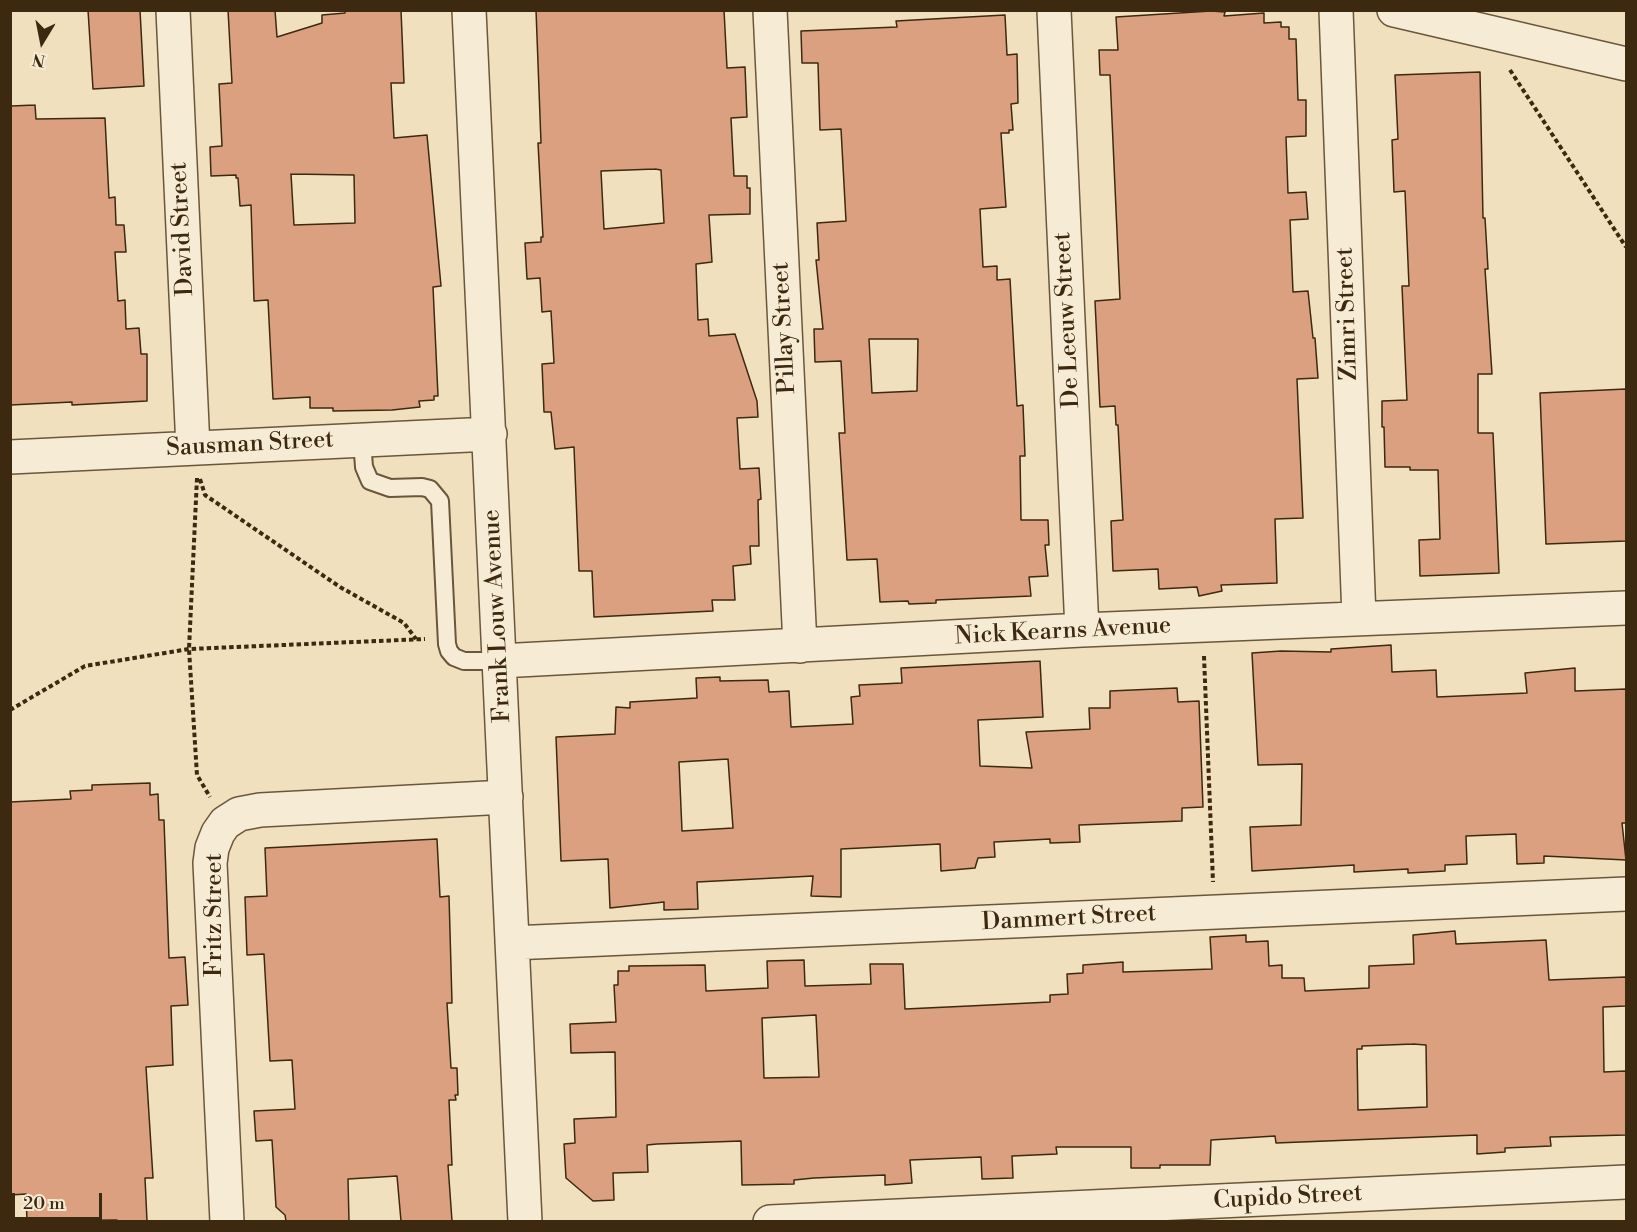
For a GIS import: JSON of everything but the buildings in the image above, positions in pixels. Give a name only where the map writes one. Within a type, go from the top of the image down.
[{"type":"street","name":"David Street","points":[[174,10],[193,448]]},
{"type":"street","name":"Frank Louw Avenue","points":[[469,10],[525,1221]]},
{"type":"street","name":"Pillay Street","points":[[770,10],[800,646]]},
{"type":"street","name":"De Leeuw Street","points":[[1054,10],[1082,630]]},
{"type":"street","name":"Zimri Street","points":[[1336,10],[1359,618]]},
{"type":"street","points":[[1394,10],[1626,64]]},
{"type":"street","name":"Sausman Street","points":[[10,457],[490,434]]},
{"type":"street","name":"Nick Kearns Avenue","points":[[500,662],[1082,630],[1626,608]]},
{"type":"street","name":"Fritz Street","points":[[228,1221],[210,863],[212,848],[218,833],[225,823],[239,814],[260,810],[506,797]]},
{"type":"street","name":"Dammert Street","points":[[512,944],[1626,894]]},
{"type":"street","name":"Cupido Street","points":[[770,1221],[1626,1182]]},
{"type":"lane","points":[[362,440],[364,467],[370,481],[390,488],[430,489],[440,501],[446,638],[449,651],[454,657],[473,662],[500,662]]},
{"type":"path","points":[[1485,32],[1626,247]]},
{"type":"path","points":[[225,823],[197,776],[189,649],[198,470],[205,495],[340,588],[404,623],[416,639]]},
{"type":"path","points":[[1203,625],[1215,913]]},
{"type":"path","points":[[10,710],[85,666],[189,649],[446,638]]}]
